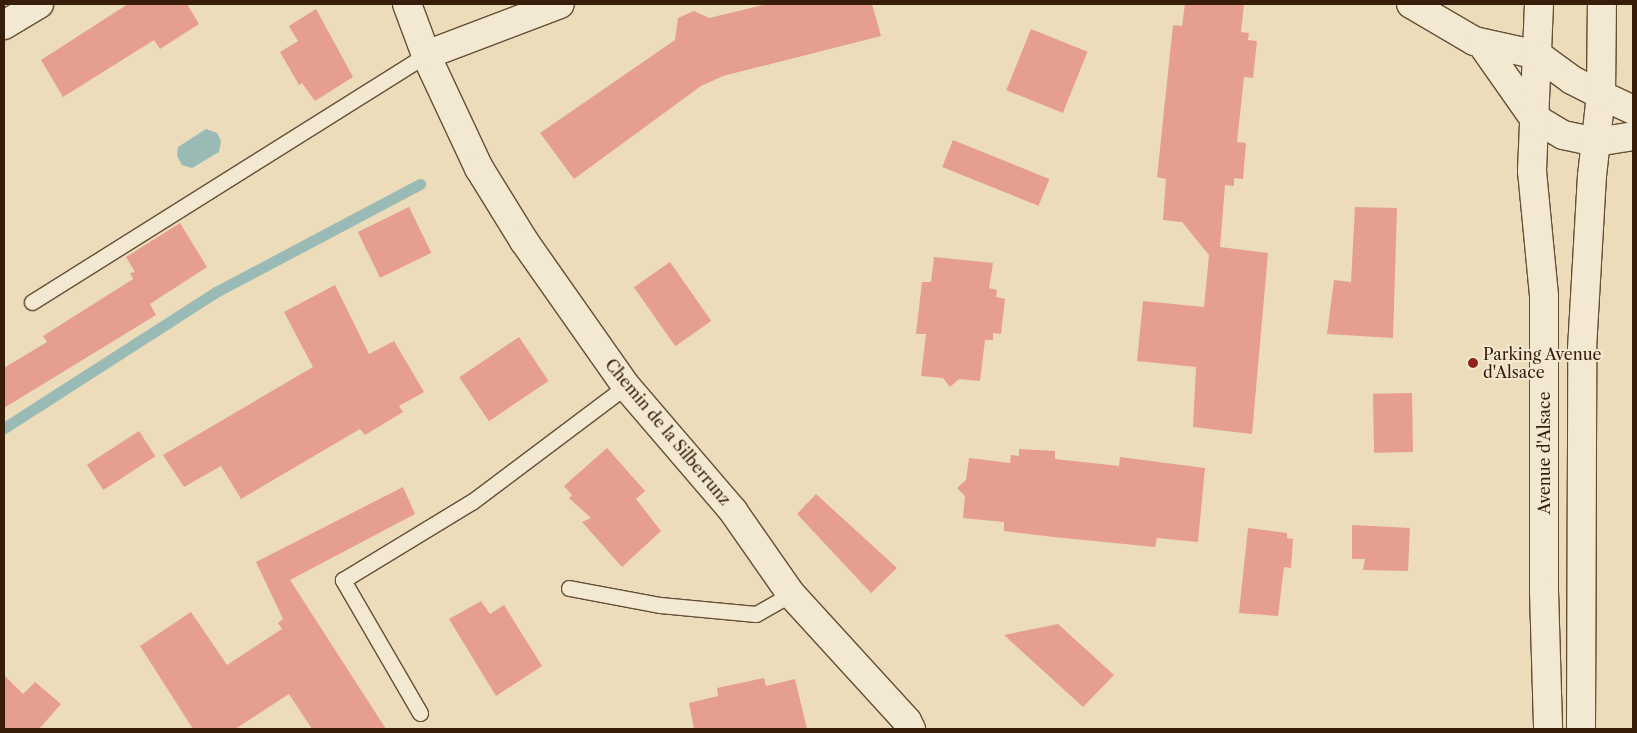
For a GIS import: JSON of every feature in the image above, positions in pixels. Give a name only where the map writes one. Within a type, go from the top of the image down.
[{"type":"main road","points":[[4,25],[40,4]]},
{"type":"main road","name":"Chemin de la Silberrunz","points":[[407,4],[426,56],[479,168],[524,241],[626,386],[733,511],[791,594],[907,721],[911,729]]},
{"type":"main road","points":[[426,56],[560,4]]},
{"type":"main road","points":[[1411,4],[1481,44],[1538,55],[1572,80],[1633,110]]},
{"type":"main road","name":"Avenue d'Alsace","points":[[1539,4],[1532,170],[1544,296],[1544,591],[1548,729]]},
{"type":"main road","points":[[1581,729],[1582,349],[1601,95],[1602,4]]},
{"type":"main road","points":[[1481,44],[1533,116],[1563,136],[1596,142],[1633,136]]},
{"type":"lane","points":[[32,302],[426,56]]},
{"type":"lane","points":[[420,712],[343,580],[473,501],[626,386]]},
{"type":"lane","points":[[569,588],[660,606],[756,614],[791,594]]},
{"type":"water","points":[[206,129],[217,133],[221,141],[219,152],[192,168],[182,165],[177,156],[178,147]]},
{"type":"building","points":[[128,4],[187,4],[199,24],[160,49],[154,40],[63,97],[41,60]]},
{"type":"building","points":[[767,4],[872,4],[881,36],[723,76],[701,86],[574,179],[540,133],[675,40],[678,18],[694,11],[709,18]]},
{"type":"building","points":[[1185,4],[1244,4],[1241,32],[1249,33],[1248,40],[1257,41],[1253,78],[1244,77],[1237,142],[1246,143],[1243,179],[1234,178],[1234,186],[1225,185],[1220,247],[1268,253],[1252,434],[1193,427],[1196,367],[1137,361],[1143,301],[1204,307],[1209,255],[1182,222],[1163,220],[1166,179],[1157,177],[1173,25],[1182,26]]},
{"type":"building","points":[[316,9],[353,77],[315,101],[302,83],[299,85],[280,52],[298,41],[289,26]]},
{"type":"building","points":[[1031,29],[1088,52],[1063,113],[1006,90]]},
{"type":"building","points":[[953,140],[1049,179],[1039,206],[942,167]]},
{"type":"building","points":[[409,207],[431,253],[380,278],[358,232]]},
{"type":"building","points":[[1355,207],[1397,208],[1393,338],[1327,334],[1334,280],[1351,282]]},
{"type":"building","points":[[180,223],[207,267],[150,304],[156,315],[4,408],[4,368],[47,342],[43,336],[133,279],[130,273],[135,272],[126,257]]},
{"type":"building","points":[[934,257],[993,263],[989,288],[997,290],[996,297],[1005,299],[1001,334],[993,333],[993,340],[985,340],[980,381],[959,379],[950,387],[943,378],[921,376],[926,334],[916,334],[922,282],[931,282]]},
{"type":"building","points":[[670,262],[711,321],[675,346],[634,287]]},
{"type":"building","points":[[335,285],[369,354],[394,341],[424,392],[399,406],[403,412],[365,435],[360,429],[241,499],[221,466],[184,487],[163,455],[313,367],[284,312]]},
{"type":"building","points":[[519,337],[549,381],[489,421],[459,377]]},
{"type":"building","points":[[1412,393],[1413,452],[1374,453],[1373,394]]},
{"type":"building","points":[[139,431],[155,456],[103,490],[87,465]]},
{"type":"building","points":[[607,448],[645,491],[636,499],[661,531],[622,567],[582,522],[591,518],[569,498],[572,495],[564,486]]},
{"type":"building","points":[[1019,449],[1055,451],[1055,459],[1119,466],[1120,457],[1205,468],[1198,542],[1157,538],[1155,547],[1054,537],[1004,531],[1004,522],[963,518],[965,496],[957,488],[966,480],[969,458],[1010,463],[1011,455],[1019,456]]},
{"type":"building","points":[[403,487],[415,514],[290,580],[386,729],[312,729],[289,694],[235,729],[193,729],[140,646],[191,612],[227,665],[282,629],[278,623],[283,619],[256,562]]},
{"type":"building","points":[[816,494],[897,568],[871,593],[797,514]]},
{"type":"building","points":[[1352,525],[1410,528],[1408,571],[1363,570],[1365,559],[1352,559]]},
{"type":"building","points":[[1248,528],[1287,533],[1287,538],[1293,539],[1291,568],[1284,567],[1278,616],[1239,613]]},
{"type":"building","points":[[481,601],[490,614],[504,605],[542,666],[496,696],[449,619]]},
{"type":"building","points":[[1058,624],[1114,675],[1083,707],[1004,635]]},
{"type":"building","points":[[4,675],[23,694],[35,682],[61,704],[39,729],[4,729]]},
{"type":"building","points":[[764,678],[766,686],[795,679],[807,729],[694,729],[689,703],[718,696],[717,688]]},
{"type":"waterway","points":[[4,428],[216,292],[420,184]]},
{"type":"place","name":"Parking Avenue d'Alsace","points":[[1473,363]]}]
